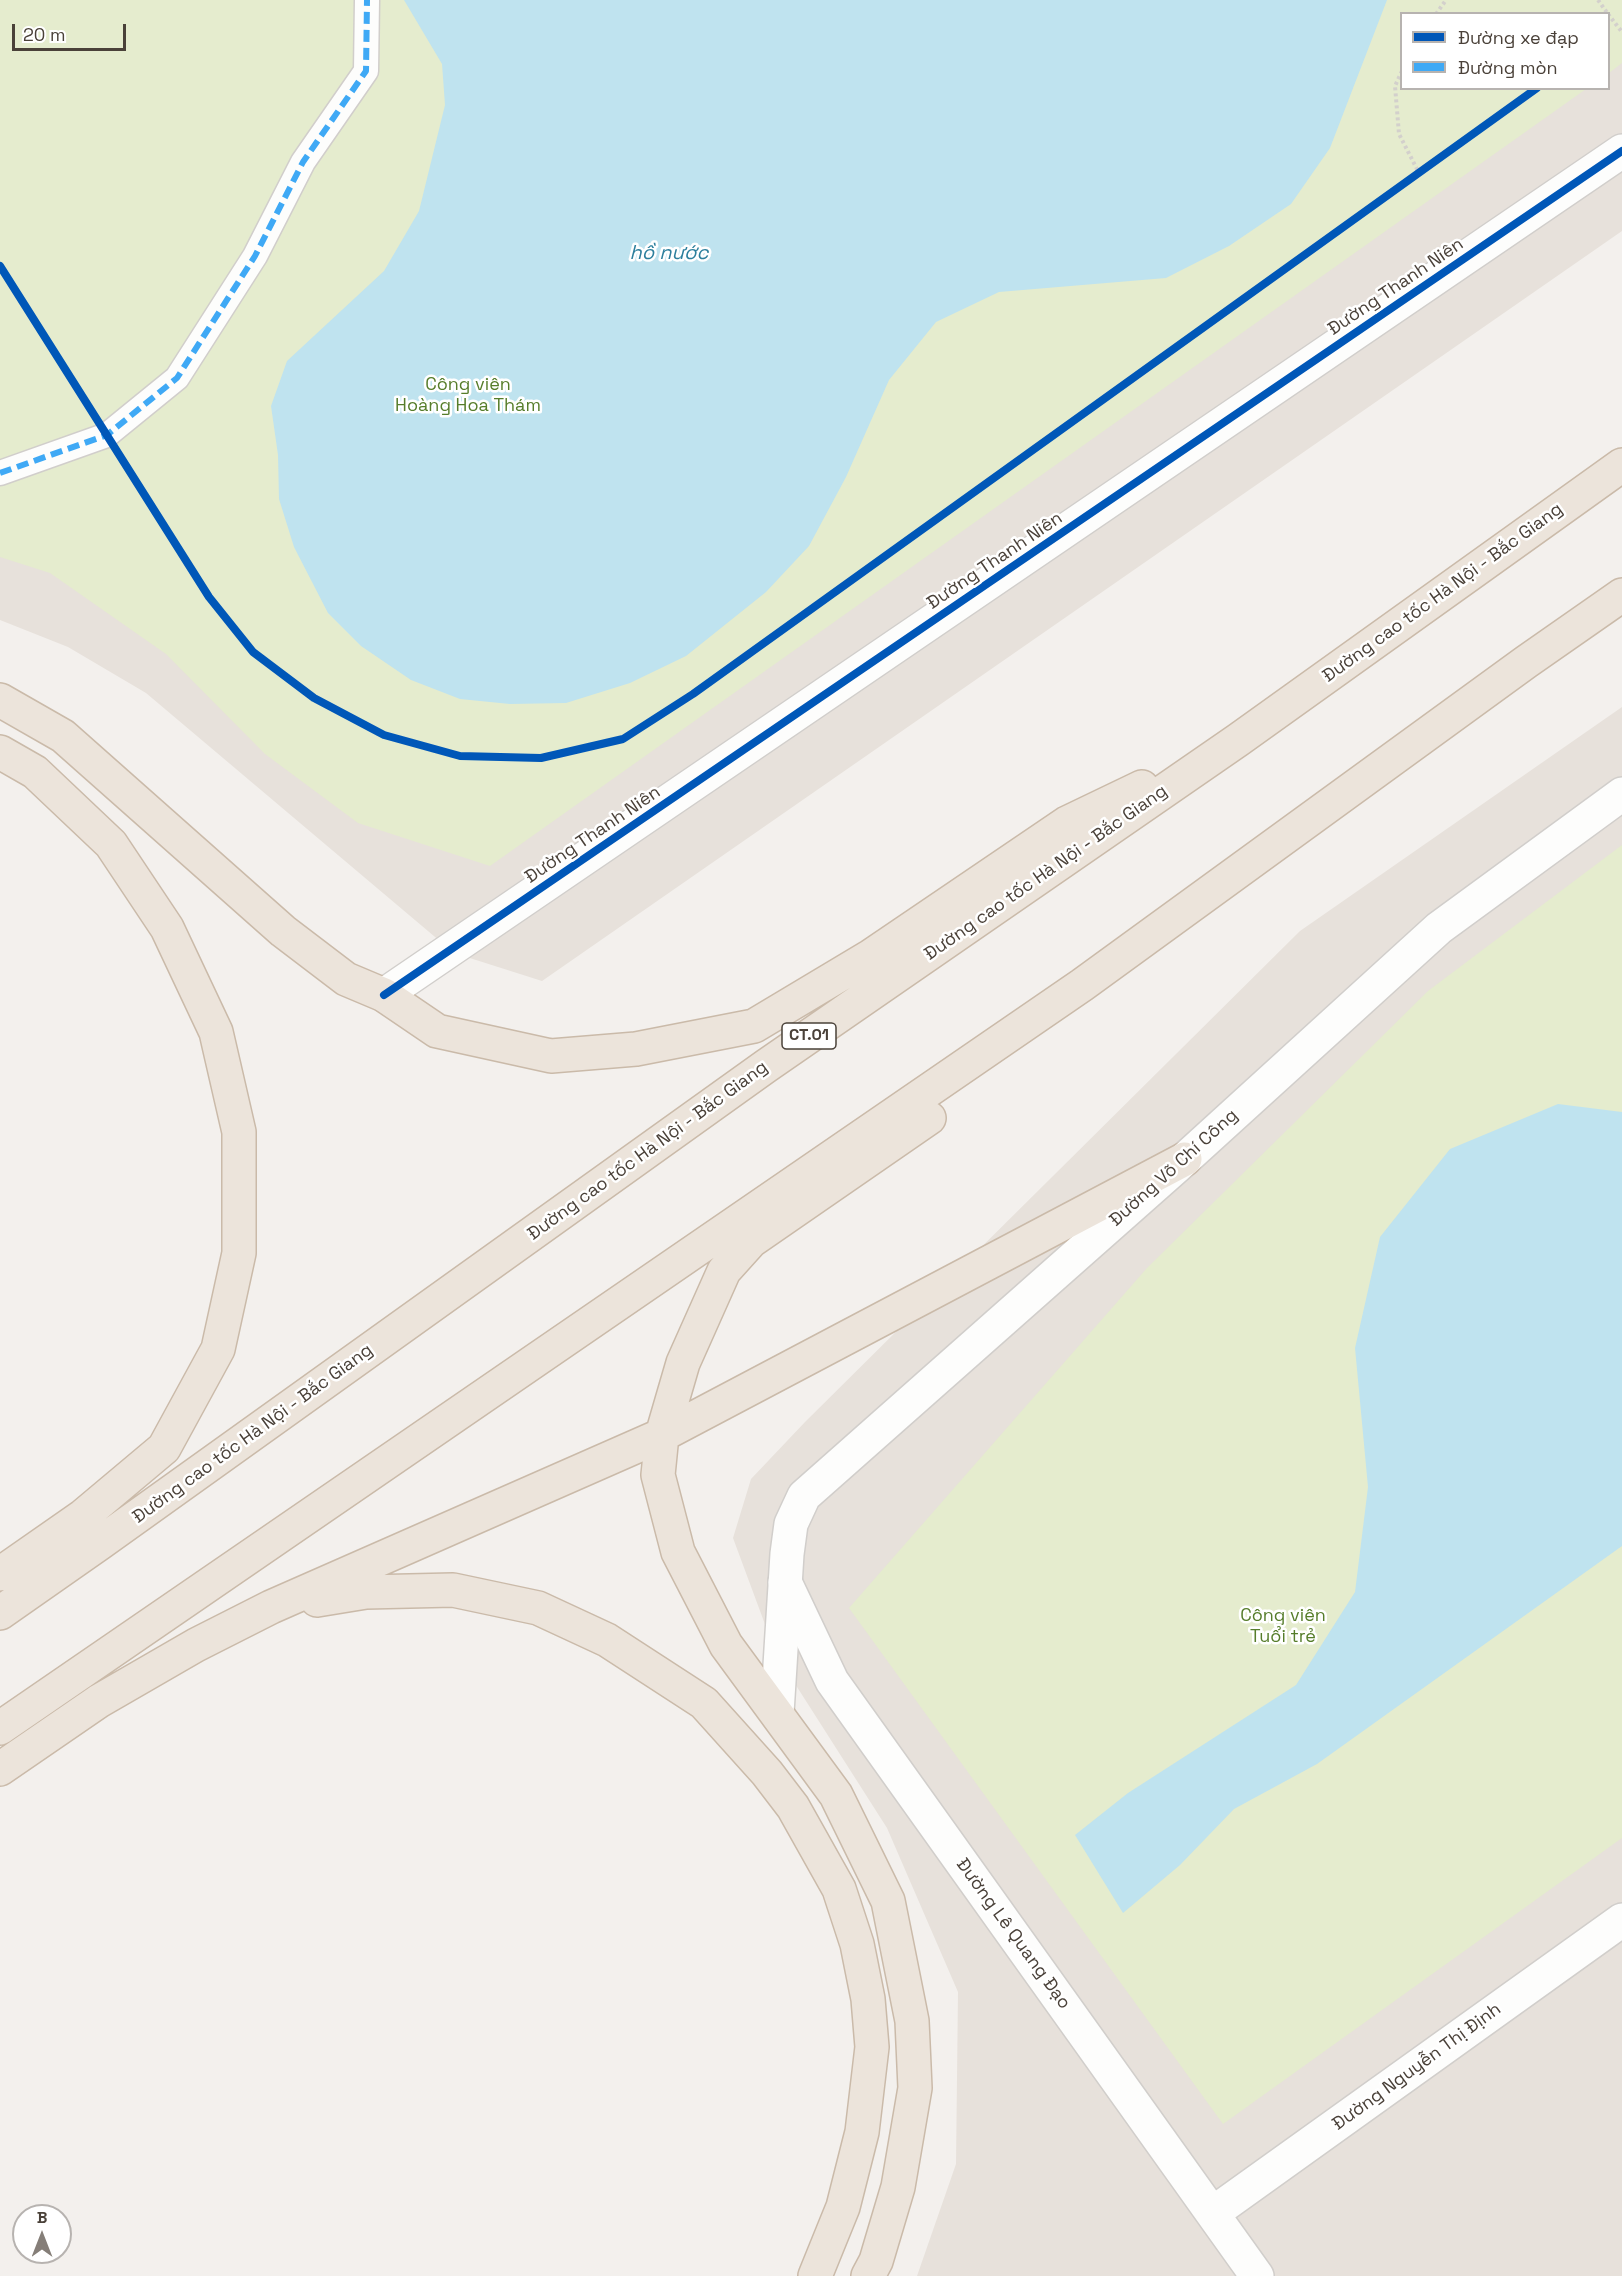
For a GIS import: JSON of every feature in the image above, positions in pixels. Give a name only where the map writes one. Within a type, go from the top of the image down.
[{"type":"highway","name":"Đường cao tốc Hà Nội - Bắc Giang","points":[[0,1613],[766,1066],[1238,740],[1622,465]]},
{"type":"highway","points":[[0,1728],[1082,985],[1622,595]]},
{"type":"highway","points":[[0,700],[63,736],[283,931],[346,979],[384,995],[437,1031],[551,1056],[636,1050],[754,1026],[871,956],[1067,823],[1238,740]]},
{"type":"highway","points":[[0,752],[35,772],[111,844],[167,928],[216,1032],[239,1132],[239,1253],[218,1349],[164,1448],[83,1516],[0,1574]]},
{"type":"highway","points":[[868,2276],[876,2261],[898,2187],[915,2088],[912,2021],[888,1901],[836,1795],[726,1645],[678,1552],[658,1475],[662,1435],[683,1363],[724,1270],[751,1241],[974,1087],[1082,985]]},
{"type":"highway","points":[[0,1769],[99,1701],[196,1645],[271,1607],[662,1435],[1185,1159]]},
{"type":"highway","points":[[271,1607],[366,1592],[453,1590],[538,1608],[607,1640],[704,1703],[767,1773],[793,1807],[839,1889],[857,1944],[868,1999],[872,2047],[862,2132],[843,2207],[815,2276]]},
{"type":"street","points":[[0,473],[107,435],[177,378],[255,256],[303,162],[366,71],[367,0]]},
{"type":"street","name":"Đường Thanh Niên","points":[[384,995],[1622,151]]},
{"type":"street","name":"Đường Võ Chí Công","points":[[777,1713],[791,1524],[804,1496],[1185,1159],[1439,928],[1622,794]]},
{"type":"street","name":"Đường Lê Quang Đạo","points":[[785,1582],[832,1681],[1257,2276]]},
{"type":"street","name":"Đường Nguyễn Thị Định","points":[[1213,2213],[1622,1920]]},
{"type":"path","points":[[1610,17],[1619,30]]},
{"type":"path","points":[[1400,74],[1395,86],[1399,134],[1419,173]]},
{"type":"path","points":[[1410,180],[1428,166]]},
{"type":"shaded area","name":"Công viên Hoàng Hoa Thám","points":[[0,0],[1622,0],[1622,231],[542,981],[454,953],[146,693],[68,647],[0,620]]},
{"type":"shaded area","points":[[1622,707],[1622,2276],[917,2276],[956,2164],[958,1992],[887,1828],[776,1654],[733,1538],[751,1479],[805,1422],[1300,931]]},
{"type":"green space","name":"Công viên Hoàng Hoa Thám","points":[[0,0],[1622,0],[1622,63],[1610,72],[1610,12],[1400,12],[1400,90],[1585,90],[490,866],[358,823],[265,754],[166,654],[50,573],[0,557]]},
{"type":"green space","name":"Công viên Tuổi trẻ","points":[[1622,845],[1622,1838],[1223,2124],[849,1608],[1147,1268],[1428,991]]},
{"type":"water","name":"hồ nước","points":[[404,0],[1387,0],[1330,148],[1291,204],[1229,246],[1166,278],[999,292],[936,322],[889,380],[846,477],[809,546],[766,592],[686,656],[630,683],[566,703],[510,704],[460,699],[411,680],[361,646],[328,613],[294,547],[279,499],[278,455],[271,406],[287,361],[384,271],[419,211],[445,105],[442,64]]},
{"type":"water","points":[[1558,1104],[1622,1112],[1622,1546],[1317,1764],[1234,1809],[1180,1865],[1123,1913],[1075,1835],[1128,1793],[1296,1685],[1355,1592],[1368,1487],[1355,1348],[1380,1237],[1450,1149]]},
{"type":"marked path","points":[[0,473],[107,435],[177,378],[255,256],[303,162],[366,71],[367,0]]},
{"type":"cycle path","points":[[0,266],[209,597],[253,652],[314,698],[384,735],[460,756],[541,758],[623,739],[693,694],[1534,90]]},
{"type":"cycle path","points":[[384,995],[1622,151]]}]
